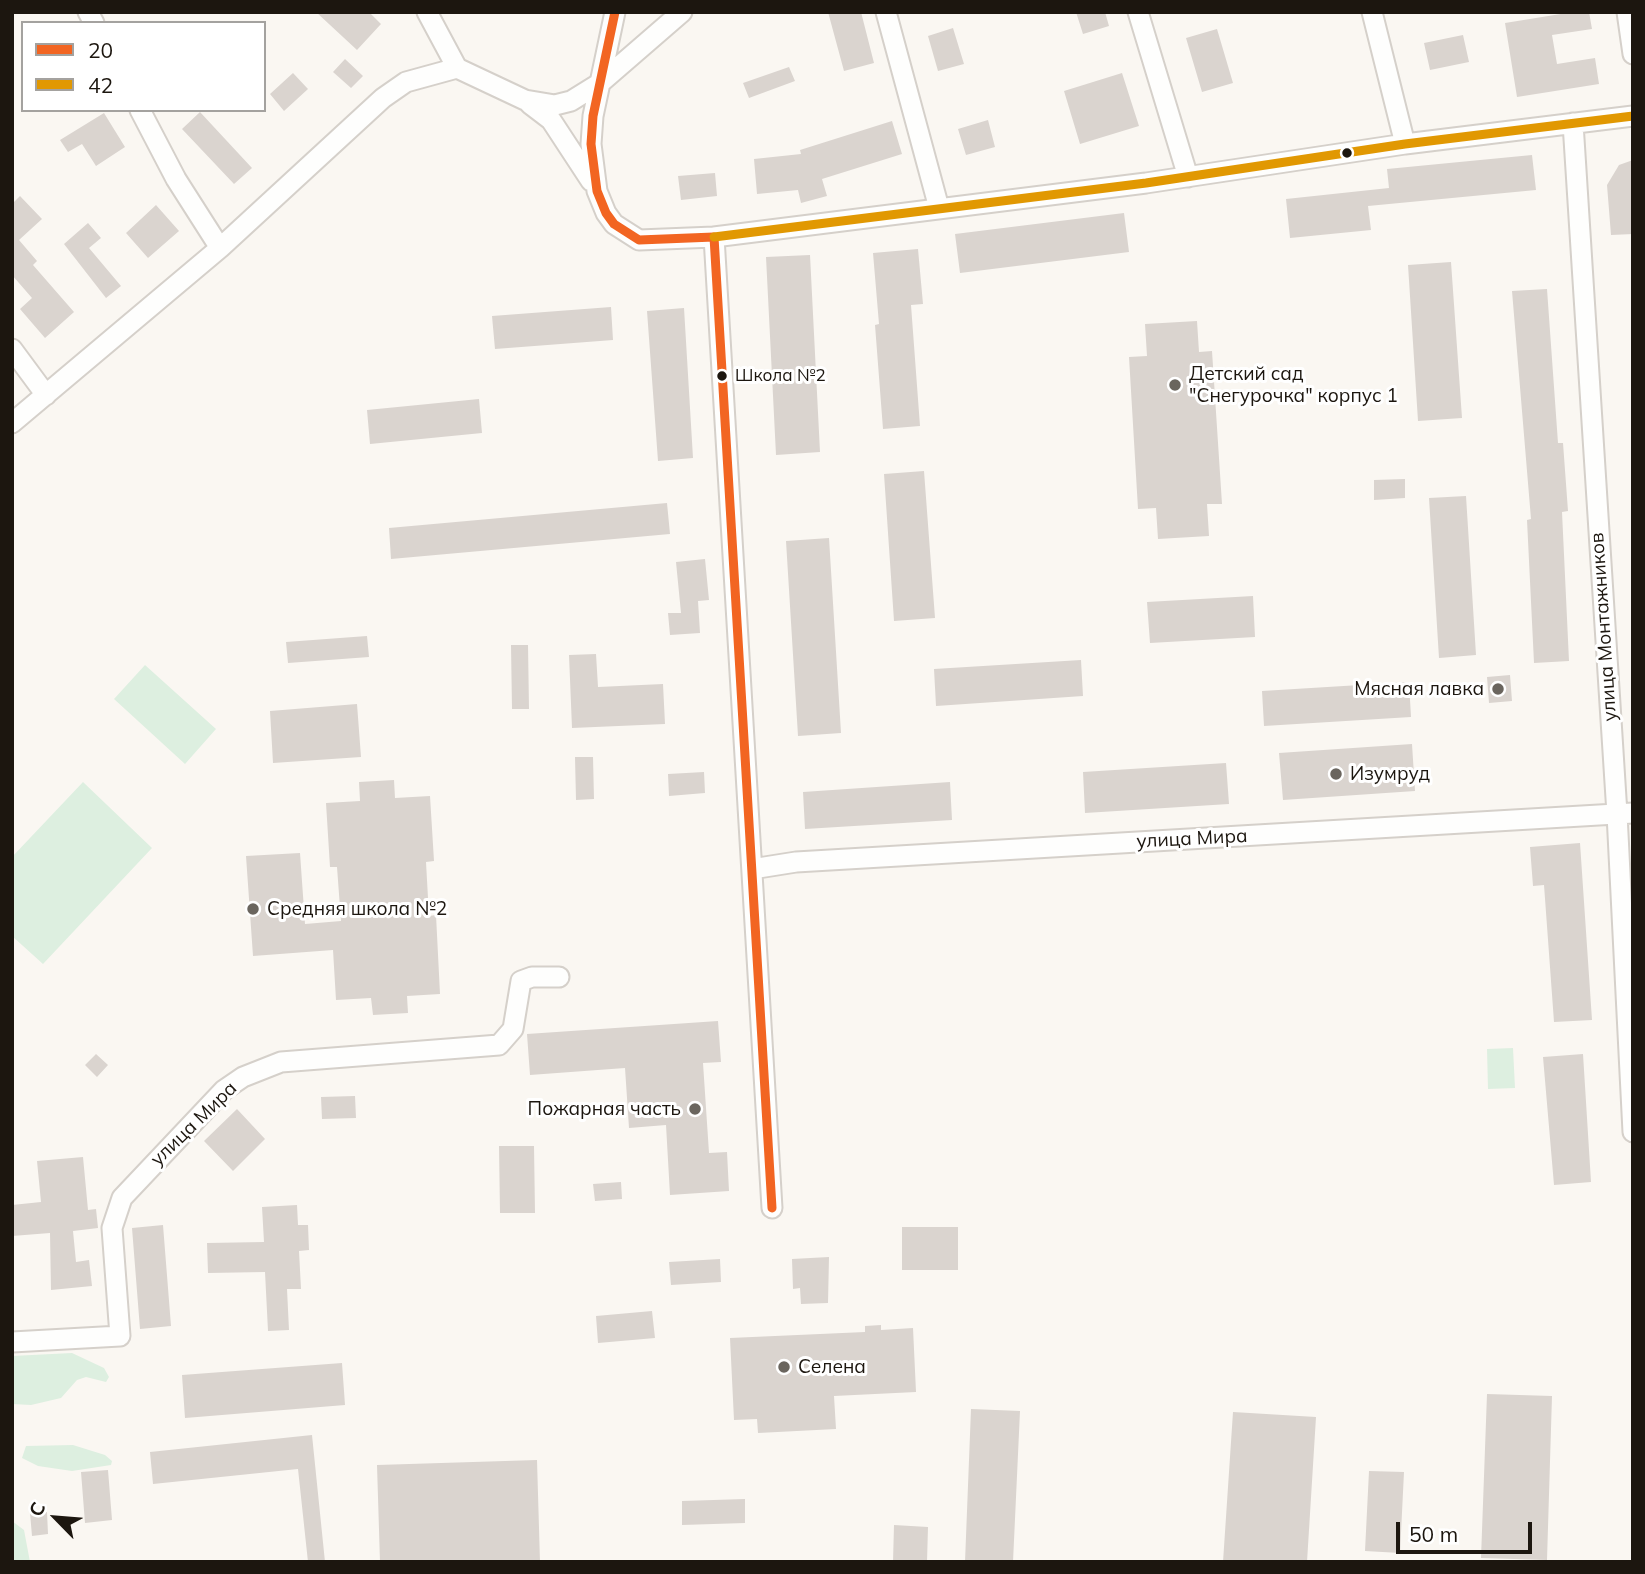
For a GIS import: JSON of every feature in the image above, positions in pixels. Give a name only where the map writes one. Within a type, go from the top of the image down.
[{"type":"street","points":[[427,12],[457,68],[524,100],[551,120],[597,191],[614,224],[639,240],[715,237],[1188,177],[1405,145],[1633,116]]},
{"type":"street","points":[[597,191],[591,144],[615,12]]},
{"type":"street","points":[[524,100],[555,105],[582,96],[682,12]]},
{"type":"street","points":[[886,12],[939,208]]},
{"type":"street","points":[[1138,12],[1188,177]]},
{"type":"street","points":[[1371,12],[1405,145]]},
{"type":"street","points":[[1626,12],[1633,54]]},
{"type":"street","points":[[12,423],[220,248],[383,98],[406,82],[457,68]]},
{"type":"street","points":[[141,112],[176,179],[220,248]]},
{"type":"street","name":"улица Монтажников","points":[[1573,123],[1625,813],[1633,1132]]},
{"type":"street","points":[[715,237],[772,1208]]},
{"type":"street","points":[[12,349],[46,395]]},
{"type":"street","name":"улица Мира","points":[[752,869],[796,863],[1625,813]]},
{"type":"street","name":"улица Мира","points":[[12,1342],[120,1336],[112,1228],[122,1198],[223,1090],[243,1077],[281,1062],[499,1045],[513,1029],[521,981],[532,977],[559,977]]},
{"type":"green space","points":[[145,665],[216,729],[185,764],[114,699]]},
{"type":"green space","points":[[83,782],[152,848],[43,964],[12,936],[12,857]]},
{"type":"green space","points":[[1513,1048],[1515,1088],[1488,1089],[1487,1049]]},
{"type":"green space","points":[[72,1353],[104,1368],[109,1377],[106,1382],[86,1377],[77,1380],[61,1398],[31,1405],[12,1404],[12,1356]]},
{"type":"green space","points":[[73,1445],[105,1455],[112,1461],[111,1465],[72,1471],[38,1466],[22,1458],[26,1446]]},
{"type":"green space","points":[[12,1521],[24,1530],[30,1562],[12,1562]]},
{"type":"building","points":[[316,12],[369,12],[381,24],[357,50]]},
{"type":"building","points":[[828,12],[861,12],[874,63],[844,71]]},
{"type":"building","points":[[1076,12],[1105,12],[1109,26],[1083,34]]},
{"type":"building","points":[[1589,12],[1592,29],[1552,35],[1557,64],[1595,58],[1599,84],[1517,97],[1505,23]]},
{"type":"building","points":[[953,28],[964,64],[938,71],[928,36]]},
{"type":"building","points":[[1217,29],[1233,83],[1202,92],[1186,38]]},
{"type":"building","points":[[1463,35],[1469,62],[1430,70],[1424,43]]},
{"type":"building","points":[[345,59],[363,76],[351,88],[333,72]]},
{"type":"building","points":[[789,67],[795,81],[749,98],[743,83]]},
{"type":"building","points":[[293,73],[308,89],[284,111],[270,94]]},
{"type":"building","points":[[1122,73],[1139,126],[1080,144],[1064,91]]},
{"type":"building","points":[[200,112],[252,168],[234,184],[182,129]]},
{"type":"building","points":[[104,113],[125,147],[96,166],[82,144],[68,152],[60,140]]},
{"type":"building","points":[[988,120],[995,147],[966,155],[958,129]]},
{"type":"building","points":[[892,121],[902,154],[822,179],[827,196],[801,203],[798,190],[757,194],[754,159],[801,154],[800,150]]},
{"type":"building","points":[[1532,155],[1536,190],[1368,206],[1371,230],[1290,238],[1286,199],[1389,188],[1387,169]]},
{"type":"building","points":[[1633,160],[1633,234],[1611,235],[1607,185],[1619,165]]},
{"type":"building","points":[[715,173],[717,196],[681,200],[678,176]]},
{"type":"building","points":[[20,196],[42,219],[19,240],[37,261],[33,265],[74,312],[45,338],[20,309],[32,298],[12,275],[12,204]]},
{"type":"building","points":[[156,205],[179,231],[148,258],[126,233]]},
{"type":"building","points":[[1124,213],[1129,252],[960,273],[955,234]]},
{"type":"building","points":[[88,223],[101,238],[89,248],[121,286],[106,298],[64,244]]},
{"type":"building","points":[[918,249],[923,304],[911,305],[920,426],[883,429],[873,253]]},
{"type":"building","points":[[810,255],[820,452],[776,455],[766,257]]},
{"type":"building","points":[[1451,262],[1462,418],[1418,421],[1408,265]]},
{"type":"building","points":[[1547,289],[1558,443],[1563,443],[1568,511],[1562,512],[1569,661],[1534,663],[1527,520],[1531,519],[1512,291]]},
{"type":"building","points":[[611,307],[613,340],[495,349],[492,316]]},
{"type":"building","points":[[684,308],[693,458],[658,461],[647,311]]},
{"type":"building","points":[[1197,321],[1199,352],[1212,351],[1222,504],[1207,504],[1209,536],[1158,539],[1156,508],[1138,509],[1129,357],[1147,356],[1145,324]]},
{"type":"building","points":[[479,399],[482,433],[370,444],[367,410]]},
{"type":"building","points":[[924,471],[935,618],[894,621],[884,474]]},
{"type":"building","points":[[1405,479],[1405,498],[1374,500],[1374,480]]},
{"type":"building","points":[[1466,496],[1476,655],[1439,658],[1429,498]]},
{"type":"building","points":[[667,503],[670,534],[391,559],[389,528]]},
{"type":"building","points":[[829,538],[841,733],[798,736],[786,541]]},
{"type":"building","points":[[705,559],[709,600],[698,601],[700,633],[670,635],[668,613],[681,613],[676,562]]},
{"type":"building","points":[[1253,596],[1255,637],[1150,643],[1147,602]]},
{"type":"building","points":[[367,636],[369,657],[288,663],[286,642]]},
{"type":"building","points":[[511,645],[528,645],[529,709],[512,709]]},
{"type":"building","points":[[596,654],[598,687],[663,684],[665,724],[572,728],[569,655]]},
{"type":"building","points":[[1081,660],[1083,696],[936,706],[934,669]]},
{"type":"building","points":[[1510,675],[1512,701],[1489,703],[1487,677]]},
{"type":"building","points":[[1409,682],[1411,717],[1264,726],[1262,691]]},
{"type":"building","points":[[357,704],[361,757],[273,763],[270,711]]},
{"type":"building","points":[[1412,744],[1415,791],[1283,800],[1279,753]]},
{"type":"building","points":[[575,757],[593,757],[594,799],[576,800]]},
{"type":"building","points":[[1226,763],[1229,804],[1085,813],[1083,772]]},
{"type":"building","points":[[704,772],[705,793],[669,796],[668,774]]},
{"type":"building","points":[[394,780],[395,798],[430,796],[434,861],[426,862],[429,916],[436,915],[440,994],[407,996],[408,1013],[373,1015],[371,998],[336,1000],[333,950],[253,956],[246,856],[300,853],[305,924],[341,921],[337,867],[330,867],[326,803],[360,801],[359,782]]},
{"type":"building","points":[[950,782],[952,820],[805,829],[803,792]]},
{"type":"building","points":[[1580,843],[1592,1020],[1554,1022],[1544,885],[1533,886],[1530,847]]},
{"type":"building","points":[[718,1021],[721,1062],[703,1063],[709,1153],[727,1152],[729,1191],[670,1195],[666,1125],[629,1128],[625,1068],[530,1075],[527,1034]]},
{"type":"building","points":[[96,1054],[108,1065],[97,1077],[85,1065]]},
{"type":"building","points":[[1583,1054],[1591,1182],[1554,1185],[1543,1057]]},
{"type":"building","points":[[355,1096],[356,1118],[322,1119],[321,1097]]},
{"type":"building","points":[[237,1109],[265,1139],[233,1171],[204,1141]]},
{"type":"building","points":[[499,1146],[534,1146],[535,1213],[500,1213]]},
{"type":"building","points":[[83,1157],[88,1210],[96,1209],[98,1228],[73,1231],[76,1262],[89,1260],[92,1286],[51,1290],[50,1233],[12,1236],[12,1205],[41,1202],[37,1161]]},
{"type":"building","points":[[621,1182],[622,1199],[595,1201],[593,1184]]},
{"type":"building","points":[[297,1205],[298,1225],[308,1225],[309,1250],[299,1251],[301,1289],[287,1289],[289,1330],[268,1331],[265,1272],[208,1273],[207,1243],[264,1242],[262,1207]]},
{"type":"building","points":[[163,1225],[171,1326],[140,1329],[132,1228]]},
{"type":"building","points":[[902,1227],[958,1227],[958,1270],[902,1270]]},
{"type":"building","name":"Селена","points":[[829,1257],[828,1303],[801,1304],[800,1288],[793,1289],[792,1259]]},
{"type":"building","points":[[720,1259],[721,1282],[671,1285],[669,1262]]},
{"type":"building","points":[[652,1311],[655,1338],[598,1343],[596,1316]]},
{"type":"building","name":"Селена","points":[[881,1325],[881,1330],[913,1328],[916,1392],[834,1396],[836,1429],[758,1433],[757,1419],[734,1420],[730,1338],[865,1332],[865,1326]]},
{"type":"building","points":[[342,1363],[345,1405],[185,1418],[182,1375]]},
{"type":"building","points":[[1487,1394],[1552,1396],[1547,1560],[1481,1558]]},
{"type":"building","points":[[971,1409],[1020,1411],[1013,1562],[965,1562]]},
{"type":"building","points":[[1233,1412],[1316,1417],[1307,1562],[1223,1562]]},
{"type":"building","points":[[312,1435],[325,1562],[308,1562],[298,1469],[153,1484],[150,1452]]},
{"type":"building","points":[[537,1460],[540,1562],[380,1562],[377,1465]]},
{"type":"building","points":[[108,1470],[112,1520],[85,1523],[81,1472]]},
{"type":"building","points":[[1369,1471],[1404,1472],[1400,1553],[1365,1551]]},
{"type":"building","points":[[745,1499],[745,1523],[682,1525],[682,1501]]},
{"type":"building","points":[[47,1512],[48,1534],[32,1536],[30,1513]]},
{"type":"building","points":[[894,1525],[928,1527],[927,1562],[893,1562]]},
{"type":"transit line","name":"20","points":[[615,12],[593,116],[591,144],[597,191],[606,213],[614,224],[639,240],[714,237],[772,1208]]},
{"type":"transit line","name":"42","points":[[714,237],[1146,183],[1405,144],[1633,116]]},
{"type":"place","name":"Школа №2","points":[[722,376]]},
{"type":"place","name":"Детский сад \"Снегурочка\" корпус 1","points":[[1175,385]]},
{"type":"place","name":"Мясная лавка","points":[[1498,689]]},
{"type":"place","name":"Изумруд","points":[[1336,774]]},
{"type":"place","name":"Средняя школа №2","points":[[253,909]]},
{"type":"place","name":"Пожарная часть","points":[[695,1109]]},
{"type":"place","name":"Селена","points":[[784,1367]]}]
